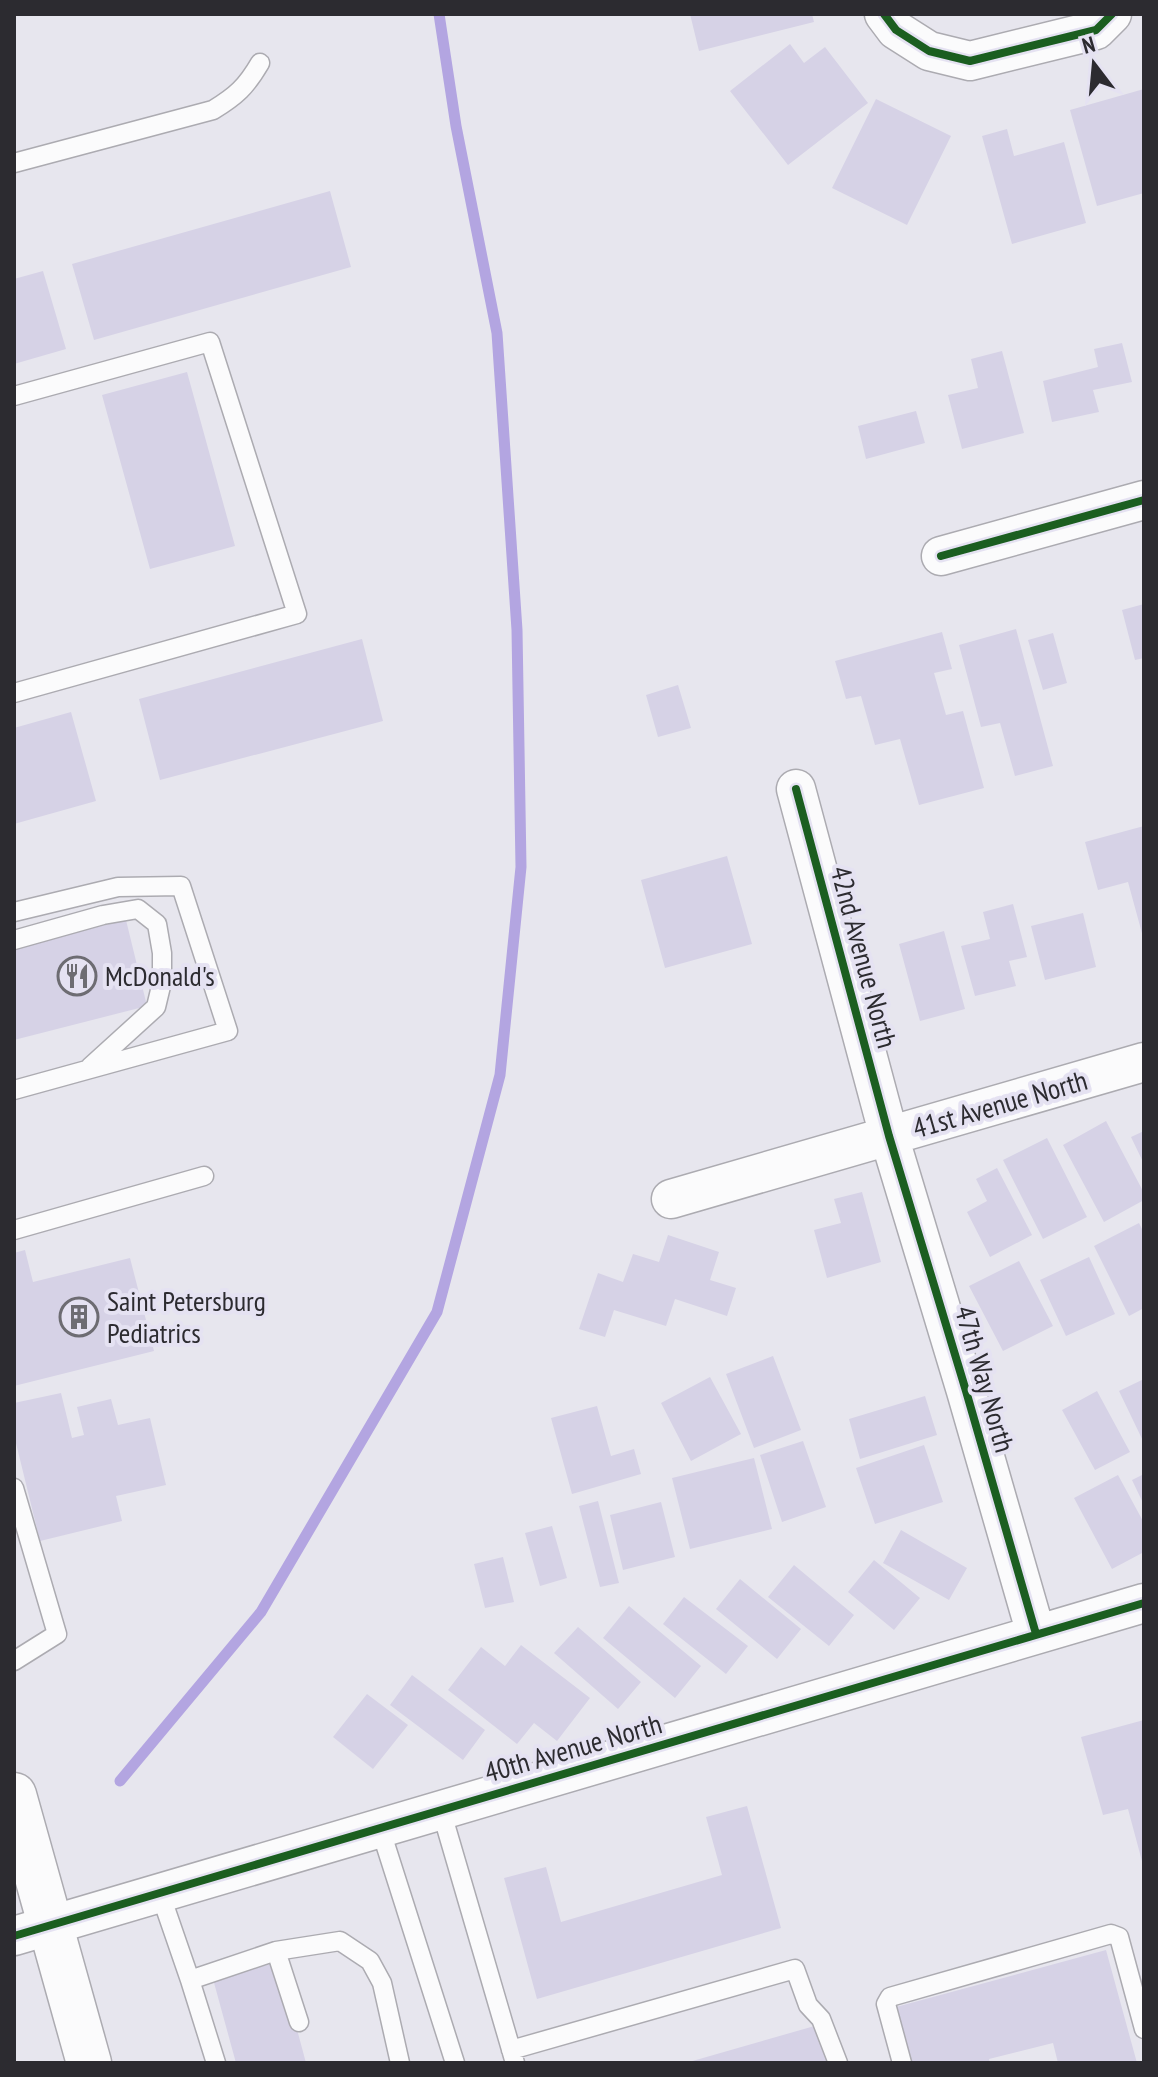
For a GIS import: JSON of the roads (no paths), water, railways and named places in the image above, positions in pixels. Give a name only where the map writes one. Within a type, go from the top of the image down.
[{"type":"main road","points":[[14,1795],[32,1931],[89,2063]]},
{"type":"street","points":[[884,14],[896,30],[929,51],[970,61],[1096,30],[1112,14]]},
{"type":"street","points":[[941,556],[1144,500]]},
{"type":"street","name":"42nd Avenue North","points":[[796,789],[889,1136]]},
{"type":"street","name":"41st Avenue North","points":[[671,1199],[1144,1062]]},
{"type":"street","name":"47th Way North","points":[[889,1136],[1036,1634]]},
{"type":"street","name":"40th Avenue North","points":[[32,1931],[1144,1603]]},
{"type":"lane","points":[[14,163],[213,110],[234,98],[249,82],[260,63]]},
{"type":"lane","points":[[14,396],[210,342],[297,614],[14,693]]},
{"type":"lane","points":[[14,912],[118,887],[181,886],[228,1031],[14,1090]]},
{"type":"lane","points":[[14,940],[103,915],[138,909],[157,924],[162,953],[162,982],[156,1007],[88,1069]]},
{"type":"lane","points":[[14,1230],[204,1176]]},
{"type":"lane","points":[[14,1488],[57,1634],[14,1661]]},
{"type":"lane","points":[[441,1810],[513,2056],[795,1969],[808,2005],[821,2019],[838,2063]]},
{"type":"lane","points":[[380,1828],[455,2063]]},
{"type":"lane","points":[[160,1893],[216,2063]]},
{"type":"lane","points":[[902,2063],[886,2004],[890,1997],[1111,1934],[1119,1937],[1144,2029]]},
{"type":"lane","points":[[190,1980],[276,1951],[340,1941],[370,1961],[382,1983],[400,2063]]},
{"type":"lane","points":[[276,1951],[299,2022]]},
{"type":"waterway","points":[[120,1781],[261,1612],[437,1312],[500,1075],[521,867],[517,630],[497,333],[456,126],[439,14]]},
{"type":"place","name":"McDonald's","points":[[77,976]]},
{"type":"place","name":"Saint Petersburg Pediatrics","points":[[79,1317]]}]
